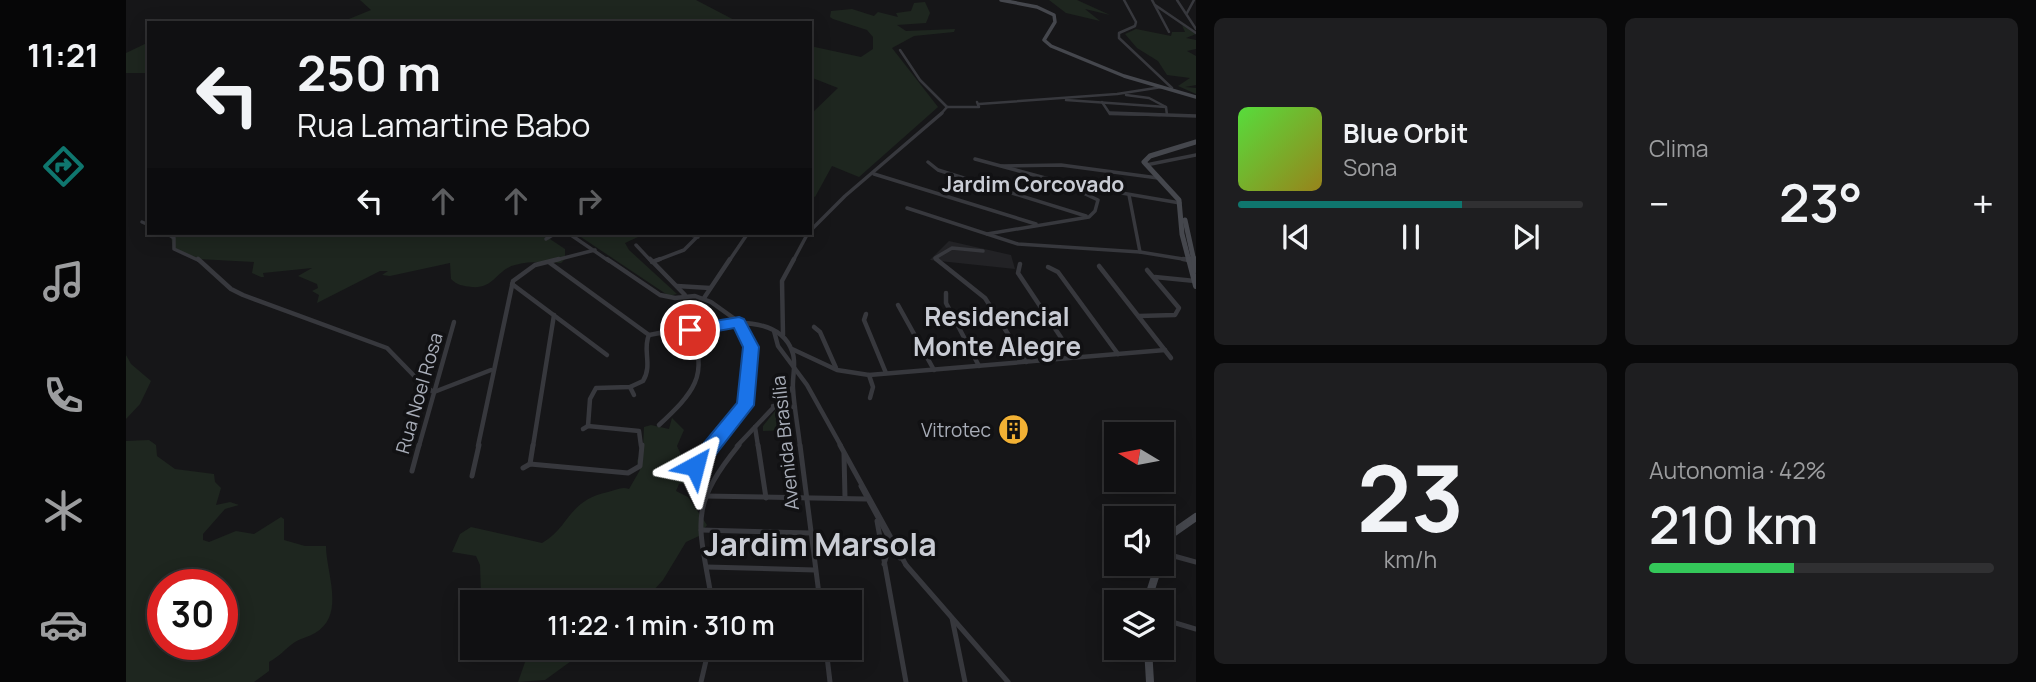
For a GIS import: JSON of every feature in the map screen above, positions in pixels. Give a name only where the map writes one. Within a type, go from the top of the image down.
[{"type":"main road","points":[[1001,0],[1037,7],[1054,15],[1055,22],[1044,40],[1051,46],[1124,76],[1196,97]]},
{"type":"main road","points":[[1147,165],[1156,155],[1196,142]]},
{"type":"main road","points":[[1147,165],[1177,195],[1182,234],[1196,270]]},
{"type":"main road","points":[[1147,165],[1181,197],[1195,283]]},
{"type":"main road","points":[[1174,532],[1196,517]]},
{"type":"main road","points":[[1149,660],[1150,682]]},
{"type":"street","points":[[1124,0],[1136,22],[1135,26],[1119,33],[1119,38],[1169,88]]},
{"type":"street","points":[[1152,0],[1169,32]]},
{"type":"street","points":[[1177,0],[1196,31]]},
{"type":"street","points":[[1186,13],[1194,0]]},
{"type":"street","points":[[1155,5],[1196,31]]},
{"type":"street","points":[[900,50],[920,80],[947,107]]},
{"type":"street","points":[[812,228],[845,196],[935,122],[947,107],[1169,88]]},
{"type":"street","points":[[1117,94],[1149,98],[1166,107]]},
{"type":"street","points":[[1049,99],[1166,107]]},
{"type":"street","points":[[1102,102],[1110,114],[1196,116]]},
{"type":"street","points":[[1166,107],[1167,115]]},
{"type":"street","points":[[1147,165],[1196,155]]},
{"type":"street","points":[[975,159],[1064,183],[1180,203]]},
{"type":"street","points":[[928,162],[939,170],[1089,217]]},
{"type":"street","points":[[998,166],[1028,163],[1086,166],[1158,178]]},
{"type":"street","points":[[873,174],[1037,224]]},
{"type":"street","points":[[986,234],[1089,217],[1095,211],[1097,198],[1064,183]]},
{"type":"street","points":[[1129,195],[1140,252]]},
{"type":"street","points":[[907,208],[986,234],[1030,245],[1140,252],[1191,260]]},
{"type":"street","points":[[1022,219],[1029,226]]},
{"type":"street","points":[[142,222],[147,224]]},
{"type":"street","points":[[169,235],[174,238],[173,249],[190,254],[206,265],[231,289],[387,348],[425,387],[434,392],[492,370]]},
{"type":"street","points":[[547,239],[553,235]]},
{"type":"street","points":[[571,235],[666,300],[685,295],[704,298],[739,322],[751,347],[745,405],[695,466]]},
{"type":"street","points":[[652,262],[684,250],[700,235]]},
{"type":"street","points":[[704,298],[747,235]]},
{"type":"street","points":[[783,335],[782,281],[806,235]]},
{"type":"street","points":[[636,245],[685,295]]},
{"type":"street","points":[[983,251],[952,248],[935,258],[979,292],[1026,362]]},
{"type":"street","points":[[472,476],[512,284],[530,267],[595,250]]},
{"type":"street","points":[[550,263],[649,335],[739,322],[758,323],[783,335],[792,349],[837,370],[869,375],[1165,350]]},
{"type":"street","points":[[1020,264],[1018,273],[1074,358]]},
{"type":"street","points":[[1048,267],[1058,272],[1118,354]]},
{"type":"street","points":[[1099,267],[1171,358]]},
{"type":"street","points":[[1139,316],[1175,315],[1178,312],[1147,270]]},
{"type":"street","points":[[1154,277],[1195,283]]},
{"type":"street","points":[[512,284],[607,355]]},
{"type":"street","points":[[676,286],[710,288]]},
{"type":"street","points":[[946,293],[946,303],[979,366]]},
{"type":"street","points":[[898,305],[934,370]]},
{"type":"street","points":[[866,314],[864,320],[886,374]]},
{"type":"street","points":[[530,464],[554,315]]},
{"type":"street","name":"Rua Noel Rosa","points":[[412,471],[454,322]]},
{"type":"street","points":[[814,327],[820,332],[837,370]]},
{"type":"street","points":[[659,425],[692,394],[696,385],[700,350],[690,330]]},
{"type":"street","points":[[774,330],[776,348],[793,364],[844,453],[893,549],[1008,682]]},
{"type":"street","points":[[523,468],[530,464],[628,473],[640,466],[642,438],[639,432],[586,428],[590,399],[596,388],[631,387],[644,378],[649,370],[650,355],[646,341],[649,335]]},
{"type":"street","name":"Avenida Brasília","points":[[792,349],[795,407],[818,590]]},
{"type":"street","points":[[869,375],[873,387],[870,398]]},
{"type":"street","points":[[631,387],[634,395]]},
{"type":"street","points":[[710,590],[700,510],[711,478],[772,406],[793,387]]},
{"type":"street","points":[[772,406],[795,407]]},
{"type":"street","points":[[755,427],[766,498]]},
{"type":"street","points":[[746,439],[760,446]]},
{"type":"street","points":[[844,453],[845,498]]},
{"type":"street","points":[[858,479],[878,516],[879,545],[906,682]]},
{"type":"street","points":[[704,496],[866,498]]},
{"type":"street","points":[[701,530],[810,533]]},
{"type":"street","points":[[879,545],[893,549]]},
{"type":"street","points":[[883,565],[893,549]]},
{"type":"street","points":[[1174,556],[1196,562]]},
{"type":"street","points":[[707,568],[815,570]]},
{"type":"street","points":[[952,618],[965,682]]},
{"type":"street","points":[[1174,623],[1196,629]]},
{"type":"street","points":[[701,682],[706,660]]},
{"type":"street","points":[[827,660],[830,682]]},
{"type":"shaded area","points":[[360,0],[696,0],[736,21],[344,21],[371,10]]},
{"type":"shaded area","points":[[1049,0],[1077,0],[1110,15],[1085,9],[1100,21],[1066,13]]},
{"type":"shaded area","points":[[925,2],[930,13],[926,23],[897,25],[906,31],[955,29],[954,32],[914,36],[892,48],[938,107],[859,177],[832,166],[815,197],[812,196],[812,113],[838,88],[812,78],[812,46],[861,57],[873,49],[873,37],[867,30],[833,19],[830,17],[831,11],[852,9],[874,16],[878,12],[898,17],[896,13],[911,11],[914,3]]},
{"type":"shaded area","points":[[1182,25],[1196,34],[1186,38],[1196,40],[1196,49],[1187,51],[1196,56],[1196,85],[1185,87],[1196,88],[1196,94],[1178,86],[1190,78],[1167,75],[1158,61],[1137,48],[1125,34],[1136,29],[1171,36],[1172,32],[1185,32]]},
{"type":"shaded area","points":[[147,43],[147,73],[126,73],[126,53]]},
{"type":"shaded area","points":[[165,235],[544,235],[565,249],[565,259],[561,263],[532,262],[515,265],[479,287],[463,286],[453,281],[450,263],[390,276],[382,275],[388,271],[380,271],[317,303],[319,295],[312,291],[318,288],[317,284],[298,276],[312,268],[263,273],[264,277],[261,277],[252,273],[254,262],[198,259],[173,249],[171,237]]},
{"type":"shaded area","points":[[578,235],[638,237],[625,243],[629,250],[677,294],[669,296]]},
{"type":"shaded area","points":[[949,241],[1011,255],[1015,269],[930,260]]},
{"type":"shaded area","points":[[126,355],[131,364],[151,381],[140,404],[126,419]]},
{"type":"shaded area","points":[[788,395],[792,430],[763,431],[763,426]]},
{"type":"shaded area","points":[[672,418],[684,430],[677,446],[691,476],[687,483],[679,484],[676,491],[688,497],[707,525],[699,536],[686,542],[654,590],[481,590],[480,565],[476,556],[452,552],[460,534],[471,527],[542,543],[559,529],[584,501],[619,489],[629,489],[640,470],[637,461],[643,447],[644,427],[651,425],[669,429]]},
{"type":"shaded area","points":[[149,440],[156,445],[157,456],[175,469],[214,474],[215,482],[221,488],[216,505],[230,502],[239,505],[225,509],[203,534],[203,540],[209,542],[236,531],[254,534],[281,517],[284,519],[284,540],[305,546],[326,546],[332,605],[330,616],[324,625],[269,662],[269,671],[254,682],[126,682],[126,441]]},
{"type":"shaded area","points":[[526,660],[572,660],[545,680],[518,682]]},
{"type":"place","name":"Vitrotec","points":[[1014,430]]},
{"type":"district","name":"Jardim Corcovado","points":[[1033,185]]},
{"type":"district","name":"Residencial Monte Alegre","points":[[997,332]]},
{"type":"district","name":"Jardim Marsola","points":[[820,545]]},
{"type":"route","points":[[690,330],[739,322],[751,347],[743,410],[695,466]]}]
